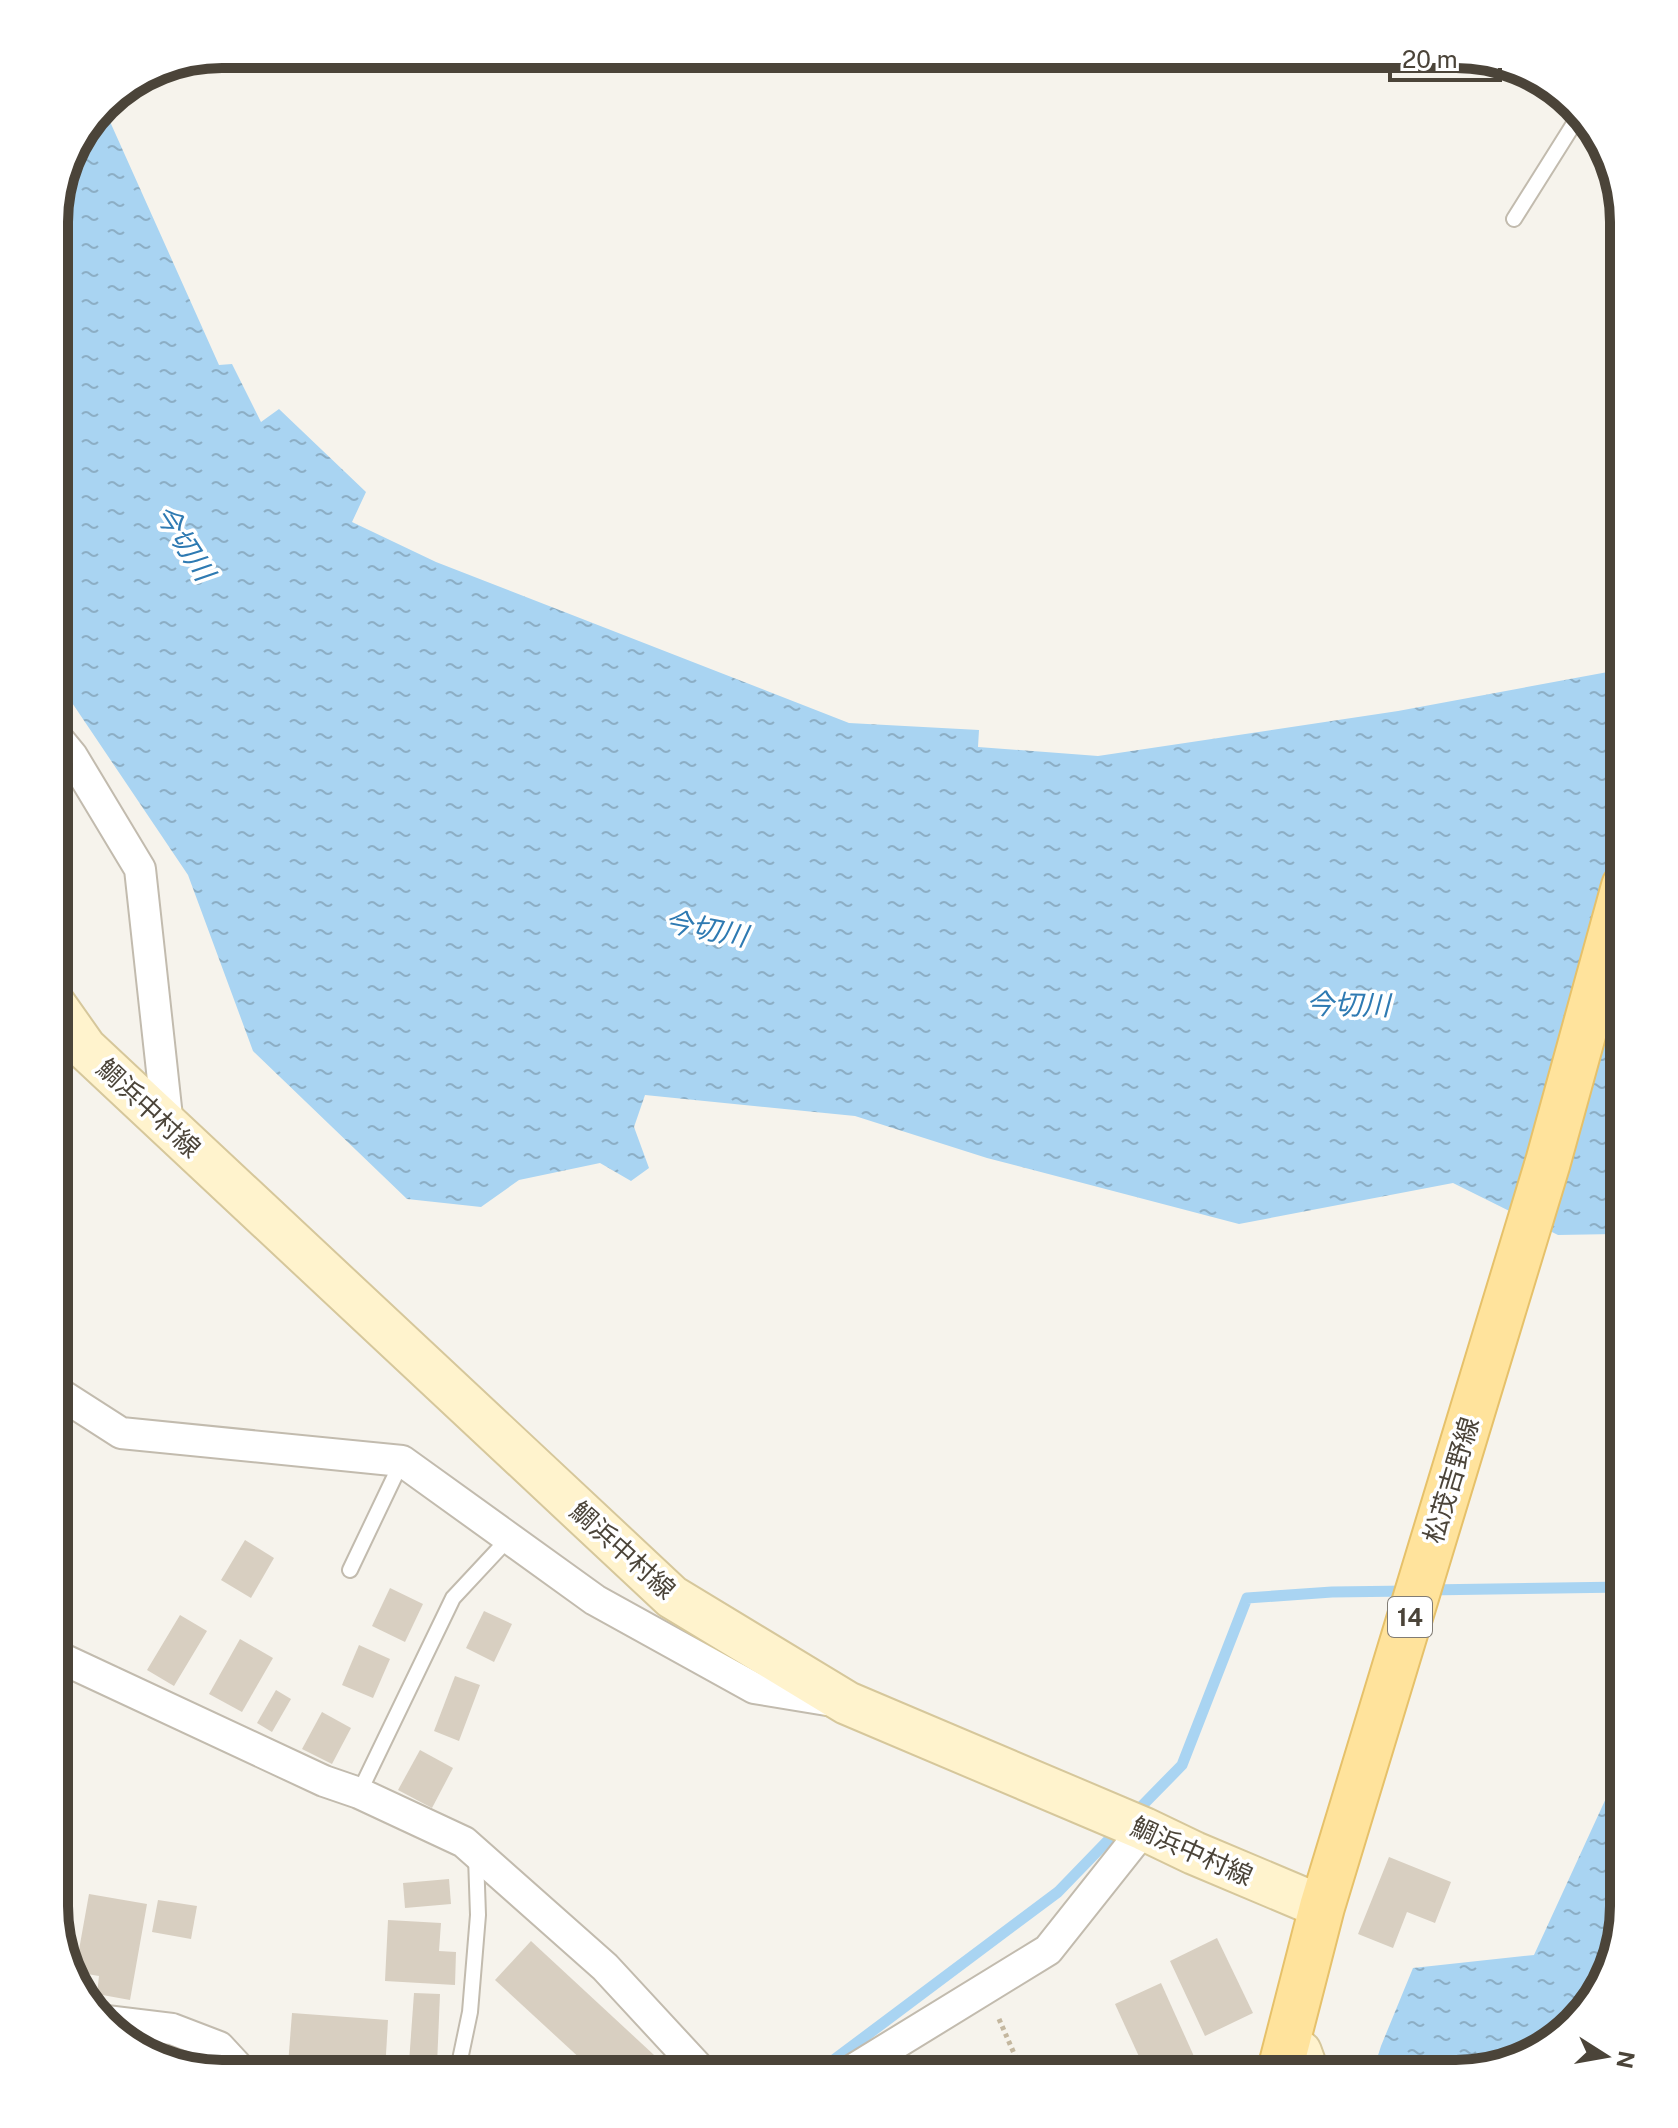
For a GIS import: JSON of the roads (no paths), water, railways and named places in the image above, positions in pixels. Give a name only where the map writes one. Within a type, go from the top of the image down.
[{"type":"main road","name":"松茂吉野線","points":[[1292,2060],[1322,1907],[1548,1162],[1610,937]]},
{"type":"main road","name":"鯛浜中村線","points":[[68,1024],[85,1048],[672,1597],[847,1703],[1322,1907]]},
{"type":"street","points":[[68,751],[140,869],[168,1126]]},
{"type":"street","points":[[68,1399],[121,1433],[402,1461],[595,1600],[754,1688],[847,1703]]},
{"type":"street","points":[[68,1662],[324,1781],[359,1793],[464,1842],[605,1967],[691,2060]]},
{"type":"street","points":[[869,2060],[1048,1950],[1144,1829]]},
{"type":"street","points":[[122,2023],[184,2033],[219,2047],[231,2060]]},
{"type":"lane","points":[[1514,219],[1574,124]]},
{"type":"lane","points":[[350,1570],[402,1461]]},
{"type":"lane","points":[[359,1793],[453,1598],[509,1538]]},
{"type":"lane","points":[[460,2060],[470,2012],[478,1915],[476,1853]]},
{"type":"water","name":"今切川","points":[[109,118],[219,365],[232,364],[261,422],[279,409],[366,492],[352,522],[436,562],[849,723],[979,730],[978,747],[1098,756],[1398,711],[1610,672],[1610,1234],[1558,1235],[1453,1183],[1239,1224],[987,1158],[855,1116],[645,1095],[634,1127],[649,1168],[631,1181],[600,1163],[519,1180],[481,1207],[407,1199],[253,1051],[188,875],[68,697],[68,212],[80,163]]},
{"type":"water","points":[[1610,1789],[1607,1936],[1594,1974],[1572,2007],[1557,2022],[1524,2044],[1486,2057],[1466,2060],[1376,2060],[1413,1968],[1534,1955]]},
{"type":"waterway","points":[[1426,1590],[1610,1587]]},
{"type":"waterway","points":[[1134,1814],[1182,1765],[1247,1598],[1409,1591]]},
{"type":"waterway","points":[[834,2060],[1058,1892],[1119,1829]]}]
